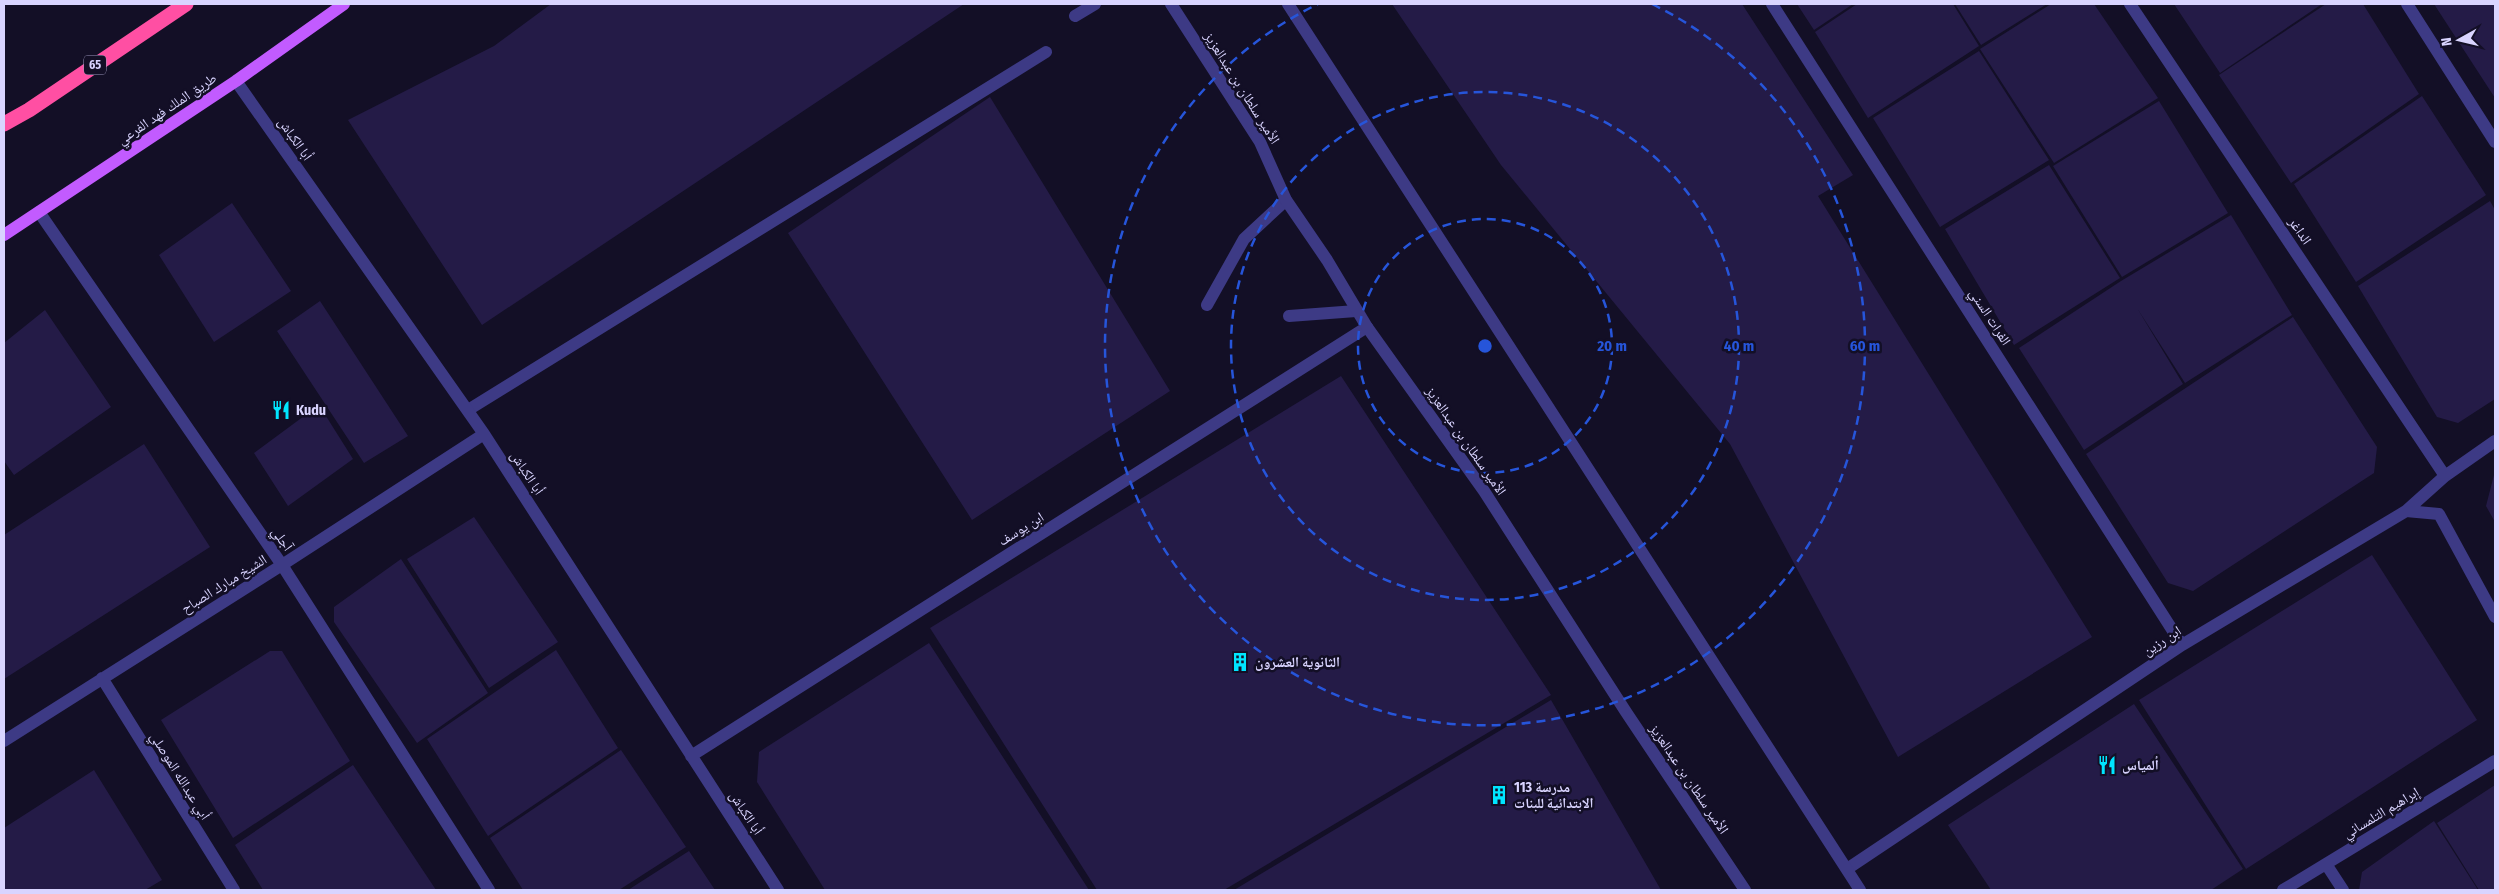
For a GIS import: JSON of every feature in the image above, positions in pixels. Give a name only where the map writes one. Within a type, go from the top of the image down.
[{"type":"highway","name":"65","points":[[4,124],[29,110],[186,4]]},
{"type":"main road","name":"طريق الملك فهد الفرعي","points":[[4,235],[236,81],[344,4]]},
{"type":"street","points":[[1075,16],[1095,4]]},
{"type":"street","name":"الأمير سلطان بن عبدالعزيز","points":[[1171,4],[1260,142],[1286,200],[1327,260],[1366,327],[1484,491],[1626,712],[1745,890]]},
{"type":"street","points":[[1288,4],[1860,890]]},
{"type":"street","name":"الفرات السني","points":[[1772,4],[2182,646]]},
{"type":"street","name":"الداغر","points":[[2130,4],[2445,476]]},
{"type":"street","points":[[2407,4],[2495,142]]},
{"type":"street","points":[[468,410],[1046,52]]},
{"type":"street","name":"أبا الكباش","points":[[236,81],[468,410],[778,890]]},
{"type":"street","points":[[1207,305],[1244,239],[1286,200]]},
{"type":"street","name":"آجلي","points":[[39,212],[282,565],[488,890]]},
{"type":"street","points":[[1289,316],[1356,311]]},
{"type":"street","name":"ابن يوسف","points":[[691,756],[1366,327]]},
{"type":"street","name":"الشيخ مبارك الصباح","points":[[4,741],[282,565],[484,434]]},
{"type":"street","name":"ابن رزين","points":[[1847,870],[2182,646],[2406,511],[2445,476],[2495,441]]},
{"type":"street","points":[[2406,511],[2439,514],[2495,617]]},
{"type":"street","name":"أبي عبدالله الموصلي","points":[[102,678],[234,890]]},
{"type":"street","name":"إبراهيم التلمساني","points":[[2283,890],[2495,761]]},
{"type":"street","points":[[2326,864],[2343,890]]},
{"type":"building","points":[[551,4],[964,4],[482,325],[348,120],[494,46]]},
{"type":"building","points":[[1392,4],[1742,4],[1853,175],[1818,196],[2092,637],[1898,757],[1730,444],[1501,165]]},
{"type":"building","points":[[1797,4],[1853,4],[1814,30]]},
{"type":"building","points":[[1857,4],[1953,4],[1979,46],[1868,118],[1815,32]]},
{"type":"building","points":[[1955,4],[2047,4],[1981,45]]},
{"type":"building","points":[[2051,4],[2094,4],[2158,98],[2054,163],[1980,49]]},
{"type":"building","points":[[2174,4],[2322,4],[2220,73]]},
{"type":"building","points":[[2326,4],[2363,4],[2419,94],[2291,183],[2219,75]]},
{"type":"building","points":[[2434,4],[2495,4],[2495,98]]},
{"type":"building","points":[[1979,51],[2049,160],[1940,227],[1873,118]]},
{"type":"building","points":[[2422,96],[2486,195],[2356,282],[2294,184]]},
{"type":"building","points":[[990,97],[1170,391],[972,520],[788,233]]},
{"type":"building","points":[[2159,101],[2228,213],[2122,277],[2053,166]]},
{"type":"building","points":[[2049,165],[2120,278],[2014,345],[1945,229]]},
{"type":"building","points":[[2490,201],[2495,210],[2495,399],[2458,423],[2437,417],[2358,286]]},
{"type":"building","points":[[232,203],[291,291],[214,342],[159,255]]},
{"type":"building","points":[[2231,215],[2292,315],[2185,383],[2137,308],[2183,384],[2084,450],[2019,348],[2121,281]]},
{"type":"building","points":[[320,301],[408,436],[364,463],[277,331]]},
{"type":"building","points":[[45,310],[111,407],[14,475],[4,461],[4,343]]},
{"type":"building","points":[[2293,317],[2377,447],[2374,473],[2193,591],[2168,583],[2086,454]]},
{"type":"building","name":"الثانوية العشرون","points":[[1341,376],[1551,695],[1224,890],[1097,890],[930,628]]},
{"type":"building","points":[[319,405],[353,459],[288,506],[254,453]]},
{"type":"building","points":[[144,444],[210,547],[4,679],[4,535]]},
{"type":"building","points":[[2495,471],[2495,522],[2486,506]]},
{"type":"building","points":[[474,517],[558,642],[489,688],[407,559]]},
{"type":"building","points":[[2372,555],[2477,720],[2246,869],[2139,700]]},
{"type":"building","points":[[401,559],[488,693],[417,743],[334,622],[334,607]]},
{"type":"building","points":[[929,643],[1089,890],[825,890],[757,782],[759,752]]},
{"type":"building","points":[[556,650],[618,748],[488,836],[427,739]]},
{"type":"building","points":[[270,651],[282,651],[350,761],[233,838],[161,720]]},
{"type":"building","name":"مدرسة 113 الابتدائية للبنات","points":[[1551,700],[1661,890],[1234,890]]},
{"type":"building","name":"ألمياس","points":[[2134,704],[2243,869],[2211,890],[1991,890],[1948,825]]},
{"type":"building","points":[[621,750],[686,847],[619,890],[523,890],[490,838]]},
{"type":"building","points":[[353,765],[436,890],[263,890],[235,845]]},
{"type":"building","points":[[94,770],[162,880],[145,890],[4,890],[4,828]]},
{"type":"building","points":[[2495,785],[2495,890],[2479,890],[2437,823]]},
{"type":"building","points":[[2434,821],[2478,890],[2359,890],[2362,872]]},
{"type":"building","points":[[689,851],[715,890],[628,890]]},
{"type":"place","name":"Kudu","points":[[281,410]]},
{"type":"place","name":"الثانوية العشرون","points":[[1240,662]]},
{"type":"place","name":"ألمياس","points":[[2107,765]]},
{"type":"place","name":"مدرسة 113 الابتدائية للبنات","points":[[1499,795]]}]
